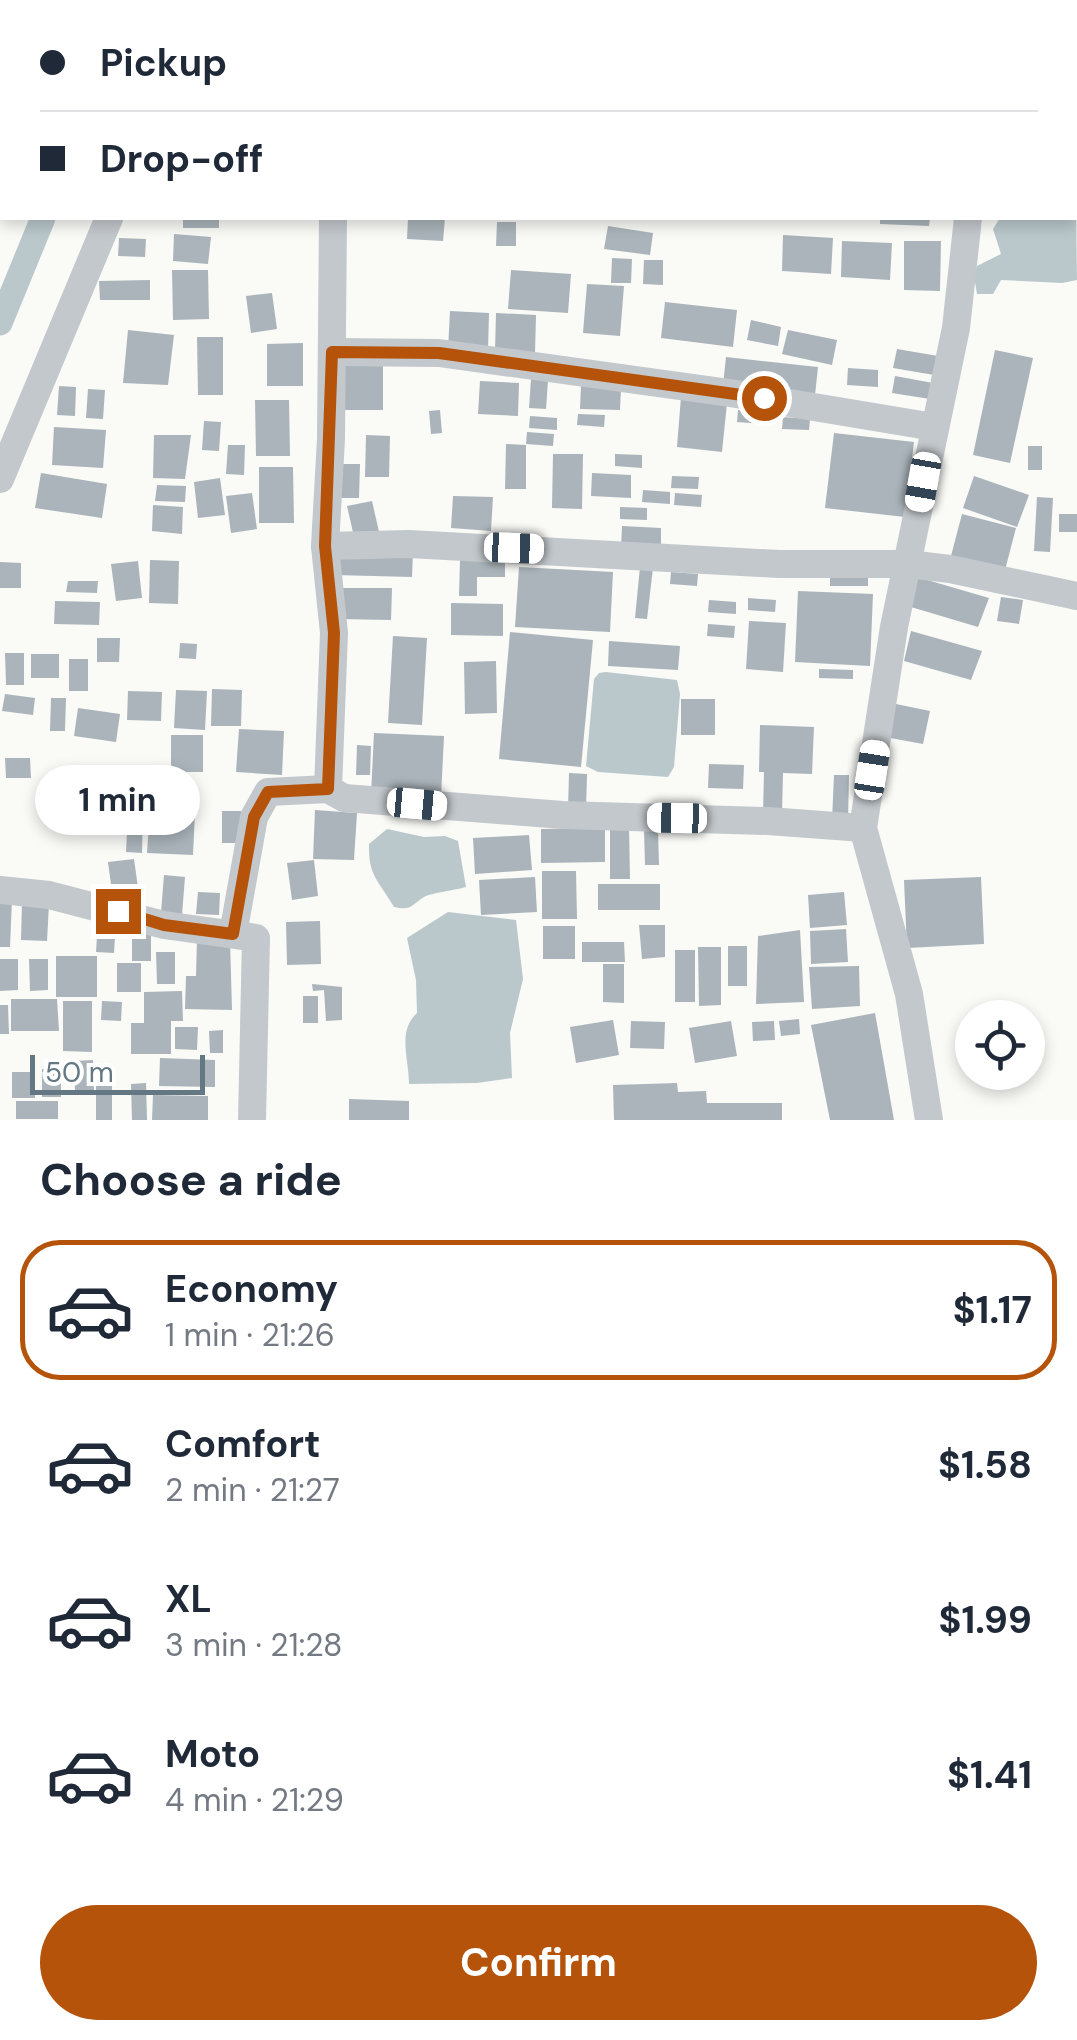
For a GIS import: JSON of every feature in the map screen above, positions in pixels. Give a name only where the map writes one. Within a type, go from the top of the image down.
[{"type":"street","points":[[0,480],[107,220]]},
{"type":"street","points":[[328,789],[334,633],[325,546],[333,220]]},
{"type":"street","points":[[929,1120],[909,994],[863,828],[894,627],[956,328],[968,220]]},
{"type":"street","points":[[332,352],[439,353],[730,393],[934,427]]},
{"type":"street","points":[[325,546],[410,544],[779,564],[908,564],[1077,596]]},
{"type":"street","points":[[233,934],[254,817],[268,792],[328,789],[344,798],[562,816],[768,821],[863,828]]},
{"type":"street","points":[[0,890],[48,896],[164,925],[256,938],[252,1120]]},
{"type":"shaded area","points":[[999,220],[1076,220],[1077,280],[1001,280],[993,294],[977,294],[977,266],[1001,254],[993,229]]},
{"type":"shaded area","points":[[606,672],[677,680],[680,694],[674,767],[668,777],[598,772],[586,766],[594,679]]},
{"type":"shaded area","points":[[387,829],[458,841],[466,887],[427,896],[408,908],[394,907],[376,878],[369,855],[369,844]]},
{"type":"shaded area","points":[[448,912],[516,920],[523,979],[510,1033],[512,1078],[409,1084],[407,1028],[417,1013],[416,980],[407,938]]},
{"type":"building","points":[[183,220],[219,220],[219,228],[183,228]]},
{"type":"building","points":[[408,220],[445,220],[443,241],[407,239]]},
{"type":"building","points":[[880,220],[930,220],[929,226],[880,224]]},
{"type":"building","points":[[497,222],[516,222],[516,246],[496,246]]},
{"type":"building","points":[[608,226],[653,233],[650,255],[604,249]]},
{"type":"building","points":[[174,234],[211,237],[208,264],[173,261]]},
{"type":"building","points":[[783,235],[833,238],[831,274],[782,271]]},
{"type":"building","points":[[119,238],[146,239],[145,257],[118,256]]},
{"type":"building","points":[[842,241],[892,243],[890,280],[841,277]]},
{"type":"building","points":[[904,241],[941,241],[940,291],[904,290]]},
{"type":"building","points":[[612,258],[632,259],[631,283],[611,283]]},
{"type":"building","points":[[644,260],[663,260],[663,285],[643,284]]},
{"type":"building","points":[[172,270],[208,270],[209,319],[173,320]]},
{"type":"building","points":[[511,270],[571,274],[568,313],[508,309]]},
{"type":"building","points":[[150,280],[150,300],[100,300],[99,281]]},
{"type":"building","points":[[587,284],[624,286],[620,336],[583,333]]},
{"type":"building","points":[[272,293],[277,329],[251,333],[246,296]]},
{"type":"building","points":[[665,302],[737,310],[733,347],[661,338]]},
{"type":"building","points":[[450,311],[489,313],[488,351],[448,350]]},
{"type":"building","points":[[496,313],[536,315],[535,353],[495,352]]},
{"type":"building","points":[[751,320],[781,327],[778,346],[747,340]]},
{"type":"building","points":[[128,330],[174,335],[168,385],[123,383]]},
{"type":"building","points":[[788,330],[837,340],[832,365],[782,354]]},
{"type":"building","points":[[197,337],[223,337],[223,395],[198,395]]},
{"type":"building","points":[[303,343],[303,386],[267,386],[267,344]]},
{"type":"building","points":[[897,349],[938,356],[934,375],[893,368]]},
{"type":"building","points":[[995,350],[1033,358],[1010,463],[973,455]]},
{"type":"building","points":[[726,357],[818,367],[815,395],[723,385]]},
{"type":"building","points":[[339,363],[383,363],[383,410],[340,410]]},
{"type":"building","points":[[848,368],[878,370],[878,387],[847,385]]},
{"type":"building","points":[[895,376],[933,383],[930,399],[892,393]]},
{"type":"building","points":[[531,379],[548,380],[546,409],[529,408]]},
{"type":"building","points":[[480,381],[519,383],[518,416],[478,414]]},
{"type":"building","points":[[59,386],[76,387],[75,416],[57,415]]},
{"type":"building","points":[[581,386],[621,388],[620,410],[580,409]]},
{"type":"building","points":[[88,389],[105,390],[103,419],[86,418]]},
{"type":"building","points":[[681,397],[727,403],[722,452],[677,447]]},
{"type":"building","points":[[255,400],[289,400],[290,456],[256,456]]},
{"type":"building","points":[[440,410],[442,433],[431,434],[429,411]]},
{"type":"building","points":[[738,410],[765,412],[765,424],[737,422]]},
{"type":"building","points":[[578,414],[605,415],[604,427],[577,425]]},
{"type":"building","points":[[530,416],[557,418],[557,430],[529,428]]},
{"type":"building","points":[[783,417],[810,419],[809,430],[782,429]]},
{"type":"building","points":[[204,421],[221,422],[219,451],[202,450]]},
{"type":"building","points":[[54,427],[106,430],[103,468],[52,465]]},
{"type":"building","points":[[527,432],[554,434],[553,446],[526,444]]},
{"type":"building","points":[[834,433],[914,442],[905,517],[825,508]]},
{"type":"building","points":[[154,435],[191,435],[185,479],[153,478]]},
{"type":"building","points":[[366,435],[390,436],[389,477],[365,477]]},
{"type":"building","points":[[506,444],[526,445],[526,489],[505,489]]},
{"type":"building","points":[[228,445],[245,445],[244,475],[226,474]]},
{"type":"building","points":[[1028,446],[1042,446],[1042,470],[1028,470]]},
{"type":"building","points":[[553,454],[583,454],[582,509],[552,508]]},
{"type":"building","points":[[615,454],[642,455],[642,468],[615,466]]},
{"type":"building","points":[[337,464],[360,464],[359,498],[337,498]]},
{"type":"building","points":[[259,467],[293,467],[294,523],[259,523]]},
{"type":"building","points":[[41,473],[107,484],[102,518],[35,508]]},
{"type":"building","points":[[592,473],[631,475],[631,498],[591,496]]},
{"type":"building","points":[[672,476],[699,477],[698,489],[671,488]]},
{"type":"building","points":[[974,476],[1029,495],[1017,527],[963,508]]},
{"type":"building","points":[[220,478],[225,515],[198,518],[194,482]]},
{"type":"building","points":[[157,485],[186,486],[185,502],[155,501]]},
{"type":"building","points":[[643,490],[670,492],[670,504],[642,502]]},
{"type":"building","points":[[252,493],[257,529],[231,533],[226,496]]},
{"type":"building","points":[[675,493],[702,495],[701,507],[674,505]]},
{"type":"building","points":[[453,496],[493,497],[491,531],[451,528]]},
{"type":"building","points":[[1037,497],[1053,498],[1050,552],[1034,551]]},
{"type":"building","points":[[372,501],[380,536],[355,541],[347,506]]},
{"type":"building","points":[[153,505],[183,507],[182,534],[152,531]]},
{"type":"building","points":[[620,507],[647,508],[647,520],[620,519]]},
{"type":"building","points":[[962,514],[1016,528],[1005,570],[951,556]]},
{"type":"building","points":[[1059,514],[1077,514],[1077,532],[1059,532]]},
{"type":"building","points":[[622,526],[661,528],[661,551],[621,549]]},
{"type":"building","points":[[335,549],[413,551],[412,577],[334,575]]},
{"type":"building","points":[[150,560],[179,561],[178,604],[149,603]]},
{"type":"building","points":[[460,560],[505,561],[505,577],[477,577],[477,596],[459,596]]},
{"type":"building","points":[[138,561],[142,598],[116,601],[111,564]]},
{"type":"building","points":[[0,562],[21,563],[21,588],[0,588]]},
{"type":"building","points":[[519,567],[613,572],[610,632],[515,627]]},
{"type":"building","points":[[640,567],[653,568],[647,619],[635,618]]},
{"type":"building","points":[[671,572],[698,574],[697,586],[670,584]]},
{"type":"building","points":[[830,576],[868,576],[868,586],[830,586]]},
{"type":"building","points":[[917,577],[989,598],[978,627],[911,607]]},
{"type":"building","points":[[68,581],[98,581],[97,593],[66,592]]},
{"type":"building","points":[[340,588],[392,588],[391,620],[339,619]]},
{"type":"building","points":[[798,591],[873,594],[870,666],[795,662]]},
{"type":"building","points":[[1001,597],[1023,600],[1019,624],[997,621]]},
{"type":"building","points":[[748,598],[776,600],[775,612],[748,610]]},
{"type":"building","points":[[709,600],[736,602],[736,614],[708,612]]},
{"type":"building","points":[[55,601],[100,602],[99,625],[54,624]]},
{"type":"building","points":[[451,603],[503,604],[503,636],[451,635]]},
{"type":"building","points":[[749,621],[786,623],[783,672],[746,669]]},
{"type":"building","points":[[708,624],[735,626],[734,638],[707,636]]},
{"type":"building","points":[[911,631],[982,651],[971,680],[904,661]]},
{"type":"building","points":[[510,632],[593,640],[581,767],[499,759]]},
{"type":"building","points":[[393,636],[427,638],[422,725],[388,723]]},
{"type":"building","points":[[97,638],[120,638],[119,662],[97,662]]},
{"type":"building","points":[[609,641],[680,646],[678,670],[608,666]]},
{"type":"building","points":[[180,643],[197,644],[196,659],[179,658]]},
{"type":"building","points":[[5,653],[24,653],[24,685],[6,685]]},
{"type":"building","points":[[31,654],[59,654],[59,678],[31,678]]},
{"type":"building","points":[[69,659],[88,659],[88,691],[69,691]]},
{"type":"building","points":[[496,661],[497,713],[465,714],[464,662]]},
{"type":"building","points":[[819,669],[853,670],[853,679],[819,678]]},
{"type":"building","points":[[212,689],[242,690],[241,726],[211,726]]},
{"type":"building","points":[[176,690],[207,691],[205,730],[174,728]]},
{"type":"building","points":[[128,691],[162,692],[161,721],[127,720]]},
{"type":"building","points":[[5,694],[35,698],[33,715],[2,711]]},
{"type":"building","points":[[51,698],[66,698],[65,731],[50,731]]},
{"type":"building","points":[[681,699],[715,699],[715,735],[681,735]]},
{"type":"building","points":[[891,703],[930,711],[923,744],[885,737]]},
{"type":"building","points":[[78,708],[120,714],[116,742],[74,736]]},
{"type":"building","points":[[760,725],[814,727],[812,774],[783,773],[782,815],[763,815]]},
{"type":"building","points":[[239,729],[284,731],[282,775],[236,772]]},
{"type":"building","points":[[374,733],[444,736],[441,798],[371,795]]},
{"type":"building","points":[[171,735],[203,735],[203,772],[171,772]]},
{"type":"building","points":[[357,745],[371,746],[370,775],[356,775]]},
{"type":"building","points":[[5,758],[30,758],[31,778],[6,778]]},
{"type":"building","points":[[709,764],[744,765],[743,789],[708,788]]},
{"type":"building","points":[[569,773],[587,774],[586,811],[568,810]]},
{"type":"building","points":[[834,775],[849,775],[848,822],[832,821]]},
{"type":"building","points":[[150,809],[195,812],[193,855],[147,853]]},
{"type":"building","points":[[315,810],[357,813],[354,860],[313,859]]},
{"type":"building","points":[[128,811],[143,811],[142,853],[126,852]]},
{"type":"building","points":[[222,811],[241,811],[241,843],[222,843]]},
{"type":"building","points":[[610,825],[629,825],[630,879],[610,879]]},
{"type":"building","points":[[605,828],[605,862],[541,863],[541,829]]},
{"type":"building","points":[[644,830],[658,830],[659,865],[645,865]]},
{"type":"building","points":[[529,835],[532,870],[475,874],[473,838]]},
{"type":"building","points":[[134,859],[139,895],[113,899],[108,862]]},
{"type":"building","points":[[314,860],[318,896],[292,900],[287,863]]},
{"type":"building","points":[[542,871],[576,871],[577,919],[542,919]]},
{"type":"building","points":[[164,875],[185,877],[182,915],[161,913]]},
{"type":"building","points":[[535,877],[537,912],[481,915],[479,880]]},
{"type":"building","points":[[981,877],[984,944],[907,948],[904,880]]},
{"type":"building","points":[[598,884],[660,884],[660,910],[598,910]]},
{"type":"building","points":[[198,892],[220,893],[219,915],[196,914]]},
{"type":"building","points":[[844,892],[847,925],[810,928],[808,895]]},
{"type":"building","points":[[0,899],[12,899],[10,947],[0,947]]},
{"type":"building","points":[[22,903],[49,904],[47,941],[21,940]]},
{"type":"building","points":[[98,919],[116,920],[114,953],[96,952]]},
{"type":"building","points":[[320,921],[321,964],[287,965],[286,922]]},
{"type":"building","points":[[639,925],[665,925],[665,957],[642,959]]},
{"type":"building","points":[[543,926],[575,926],[575,959],[543,959]]},
{"type":"building","points":[[132,929],[151,929],[151,961],[132,961]]},
{"type":"building","points":[[846,929],[848,962],[811,964],[810,931]]},
{"type":"building","points":[[800,930],[804,1002],[756,1004],[758,936]]},
{"type":"building","points":[[197,938],[230,939],[232,1010],[185,1009],[186,976],[196,976]]},
{"type":"building","points":[[582,942],[624,942],[625,962],[582,962]]},
{"type":"building","points":[[728,946],[747,946],[747,986],[728,986]]},
{"type":"building","points":[[698,947],[721,947],[721,1005],[699,1006]]},
{"type":"building","points":[[675,950],[695,950],[695,1002],[675,1002]]},
{"type":"building","points":[[156,952],[175,952],[175,984],[157,984]]},
{"type":"building","points":[[56,956],[97,956],[97,997],[56,997]]},
{"type":"building","points":[[0,959],[18,959],[18,990],[0,991]]},
{"type":"building","points":[[29,959],[48,959],[48,990],[30,991]]},
{"type":"building","points":[[117,963],[141,963],[141,992],[117,992]]},
{"type":"building","points":[[603,964],[624,964],[624,1003],[603,1002]]},
{"type":"building","points":[[859,966],[860,1006],[812,1009],[809,967]]},
{"type":"building","points":[[312,984],[342,987],[342,1020],[326,1021],[324,990],[313,991]]},
{"type":"building","points":[[182,991],[183,1021],[171,1021],[171,1054],[131,1054],[131,1023],[144,1023],[144,992]]},
{"type":"building","points":[[303,996],[318,996],[318,1023],[303,1023]]},
{"type":"building","points":[[11,999],[57,999],[59,1031],[11,1031]]},
{"type":"building","points":[[63,1001],[92,1001],[92,1052],[63,1051]]},
{"type":"building","points":[[102,1001],[122,1002],[121,1021],[101,1020]]},
{"type":"building","points":[[0,1005],[8,1005],[9,1034],[0,1034]]},
{"type":"building","points":[[875,1013],[894,1120],[830,1120],[811,1025]]},
{"type":"building","points":[[799,1019],[800,1034],[781,1036],[779,1021]]},
{"type":"building","points":[[613,1020],[619,1055],[576,1063],[570,1027]]},
{"type":"building","points":[[631,1021],[665,1022],[664,1049],[630,1048]]},
{"type":"building","points":[[731,1021],[737,1056],[695,1063],[689,1028]]},
{"type":"building","points":[[774,1021],[775,1040],[753,1041],[752,1022]]},
{"type":"building","points":[[175,1027],[198,1027],[197,1050],[175,1049]]},
{"type":"building","points":[[223,1030],[223,1053],[210,1053],[209,1031]]},
{"type":"building","points":[[160,1058],[215,1060],[215,1087],[159,1086]]},
{"type":"building","points":[[93,1060],[94,1092],[75,1093],[74,1061]]},
{"type":"building","points":[[42,1069],[61,1069],[61,1097],[42,1097]]},
{"type":"building","points":[[12,1072],[34,1072],[35,1098],[12,1098]]},
{"type":"building","points":[[146,1083],[147,1120],[132,1120],[131,1084]]},
{"type":"building","points":[[677,1083],[678,1092],[706,1091],[707,1103],[782,1103],[782,1120],[614,1120],[613,1085]]},
{"type":"building","points":[[96,1084],[112,1084],[112,1120],[96,1120]]},
{"type":"building","points":[[153,1095],[208,1096],[208,1120],[152,1120]]},
{"type":"building","points":[[349,1099],[409,1101],[409,1120],[349,1120]]},
{"type":"building","points":[[16,1101],[58,1101],[58,1119],[16,1119]]},
{"type":"waterway","points":[[0,323],[42,220]]},
{"type":"route","points":[[118,911],[164,925],[233,934],[254,817],[268,792],[328,789],[334,633],[325,546],[332,352],[439,353],[764,398]]}]
